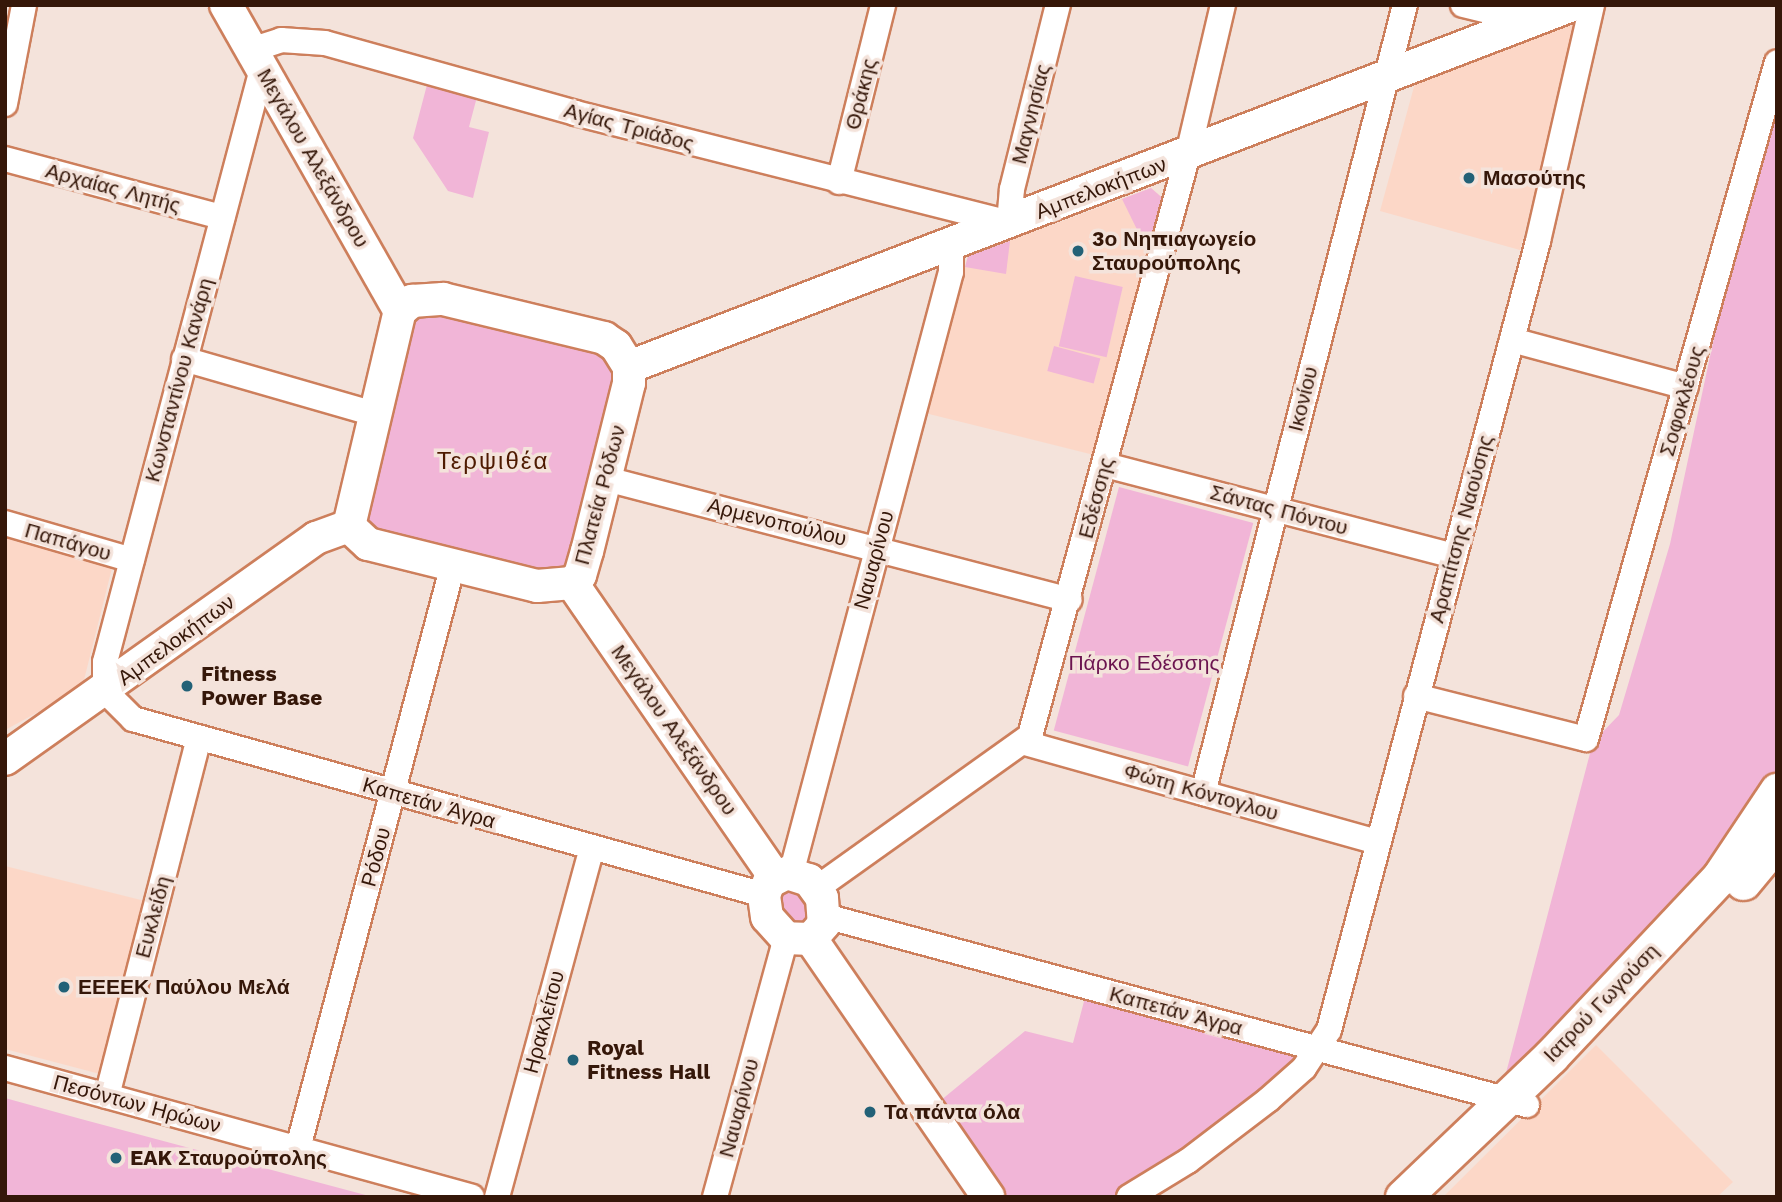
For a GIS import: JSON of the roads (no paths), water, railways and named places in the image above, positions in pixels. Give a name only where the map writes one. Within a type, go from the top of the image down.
[{"type":"main road","name":"Ιατρού Γωγούση","points":[[1434,1197],[1516,1102],[1719,878],[1777,791]]},
{"type":"main road","name":"Ιατρού Γωγούση","points":[[1403,1197],[1516,1102],[1729,898],[1777,841]]},
{"type":"street","points":[[5,104],[24,5]]},
{"type":"street","name":"Μεγάλου Αλεξάνδρου","points":[[226,5],[400,311]]},
{"type":"street","name":"Θράκης","points":[[839,182],[883,5]]},
{"type":"street","name":"Μαγνησίας","points":[[1009,223],[1012,189],[1058,5]]},
{"type":"street","name":"Εδέσσης","points":[[1025,743],[1034,727],[1069,600],[1188,154],[1223,5]]},
{"type":"street","name":"Ικονίου","points":[[1203,793],[1383,78],[1405,5]]},
{"type":"street","points":[[1463,5],[1530,21]]},
{"type":"street","name":"Αμπελοκήπων","points":[[629,367],[951,246],[1572,5]]},
{"type":"street","name":"Αραπίτσης Ναούσης","points":[[1129,1197],[1241,1121],[1293,1078],[1319,1050],[1332,1022],[1377,842],[1512,340],[1592,5]]},
{"type":"street","name":"Αγίας Τριάδος","points":[[256,60],[281,40],[325,43],[839,182],[1009,223]]},
{"type":"street","name":"Κωνσταντίνου Κανάρη","points":[[105,691],[105,662],[222,217],[256,60]]},
{"type":"street","name":"Σοφοκλέους","points":[[1416,696],[1586,739],[1777,62]]},
{"type":"street","name":"Αρχαίας Λητής","points":[[5,159],[222,217]]},
{"type":"street","name":"Ναυαρίνου","points":[[715,1197],[795,904],[878,547],[951,272],[951,246]]},
{"type":"street","points":[[349,526],[400,311],[412,301],[443,299],[604,338],[616,346],[629,367]]},
{"type":"street","points":[[1512,340],[1686,387]]},
{"type":"street","points":[[184,359],[375,414]]},
{"type":"street","name":"Πλατεία Ρόδων","points":[[349,526],[368,544],[537,586],[572,583],[583,566],[606,479],[629,367]]},
{"type":"street","name":"Σάντας Πόντου","points":[[1105,465],[1454,556]]},
{"type":"street","name":"Αρμενοπούλου","points":[[606,479],[878,547],[1069,600]]},
{"type":"street","name":"Παπάγου","points":[[5,523],[132,560]]},
{"type":"street","name":"Αμπελοκήπων","points":[[5,759],[105,691],[316,538],[349,526]]},
{"type":"street","name":"Ρόδου","points":[[298,1149],[453,565]]},
{"type":"street","name":"Μεγάλου Αλεξάνδρου","points":[[572,583],[795,904],[988,1197]]},
{"type":"street","name":"Καπετάν Άγρα","points":[[105,691],[134,719],[199,738],[1319,1050],[1516,1102]]},
{"type":"street","name":"Ευκλείδη","points":[[107,1096],[199,738]]},
{"type":"street","points":[[795,904],[1025,743]]},
{"type":"street","name":"Φώτη Κόντογλου","points":[[1025,743],[1377,842]]},
{"type":"street","name":"Ηρακλείτου","points":[[496,1197],[592,848]]},
{"type":"street","name":"Πεσόντων Ηρώων","points":[[5,1068],[472,1197]]},
{"type":"place","name":"Μασούτης","points":[[1469,178]]},
{"type":"place","name":"3ο Νηπιαγωγείο Σταυρούπολης","points":[[1078,251]]},
{"type":"place","name":"Fitness Power Base","points":[[187,686]]},
{"type":"place","name":"ΕΕΕΕΚ Παύλου Μελά","points":[[64,987]]},
{"type":"place","name":"Royal Fitness Hall","points":[[573,1060]]},
{"type":"place","name":"Τα πάντα όλα","points":[[870,1112]]},
{"type":"place","name":"EAK Σταυρούπολης","points":[[116,1158]]},
{"type":"district","name":"Τερψιθέα","points":[[493,462]]},
{"type":"park label","name":"Πάρκο Εδέσσης","points":[[1144,663]]}]
